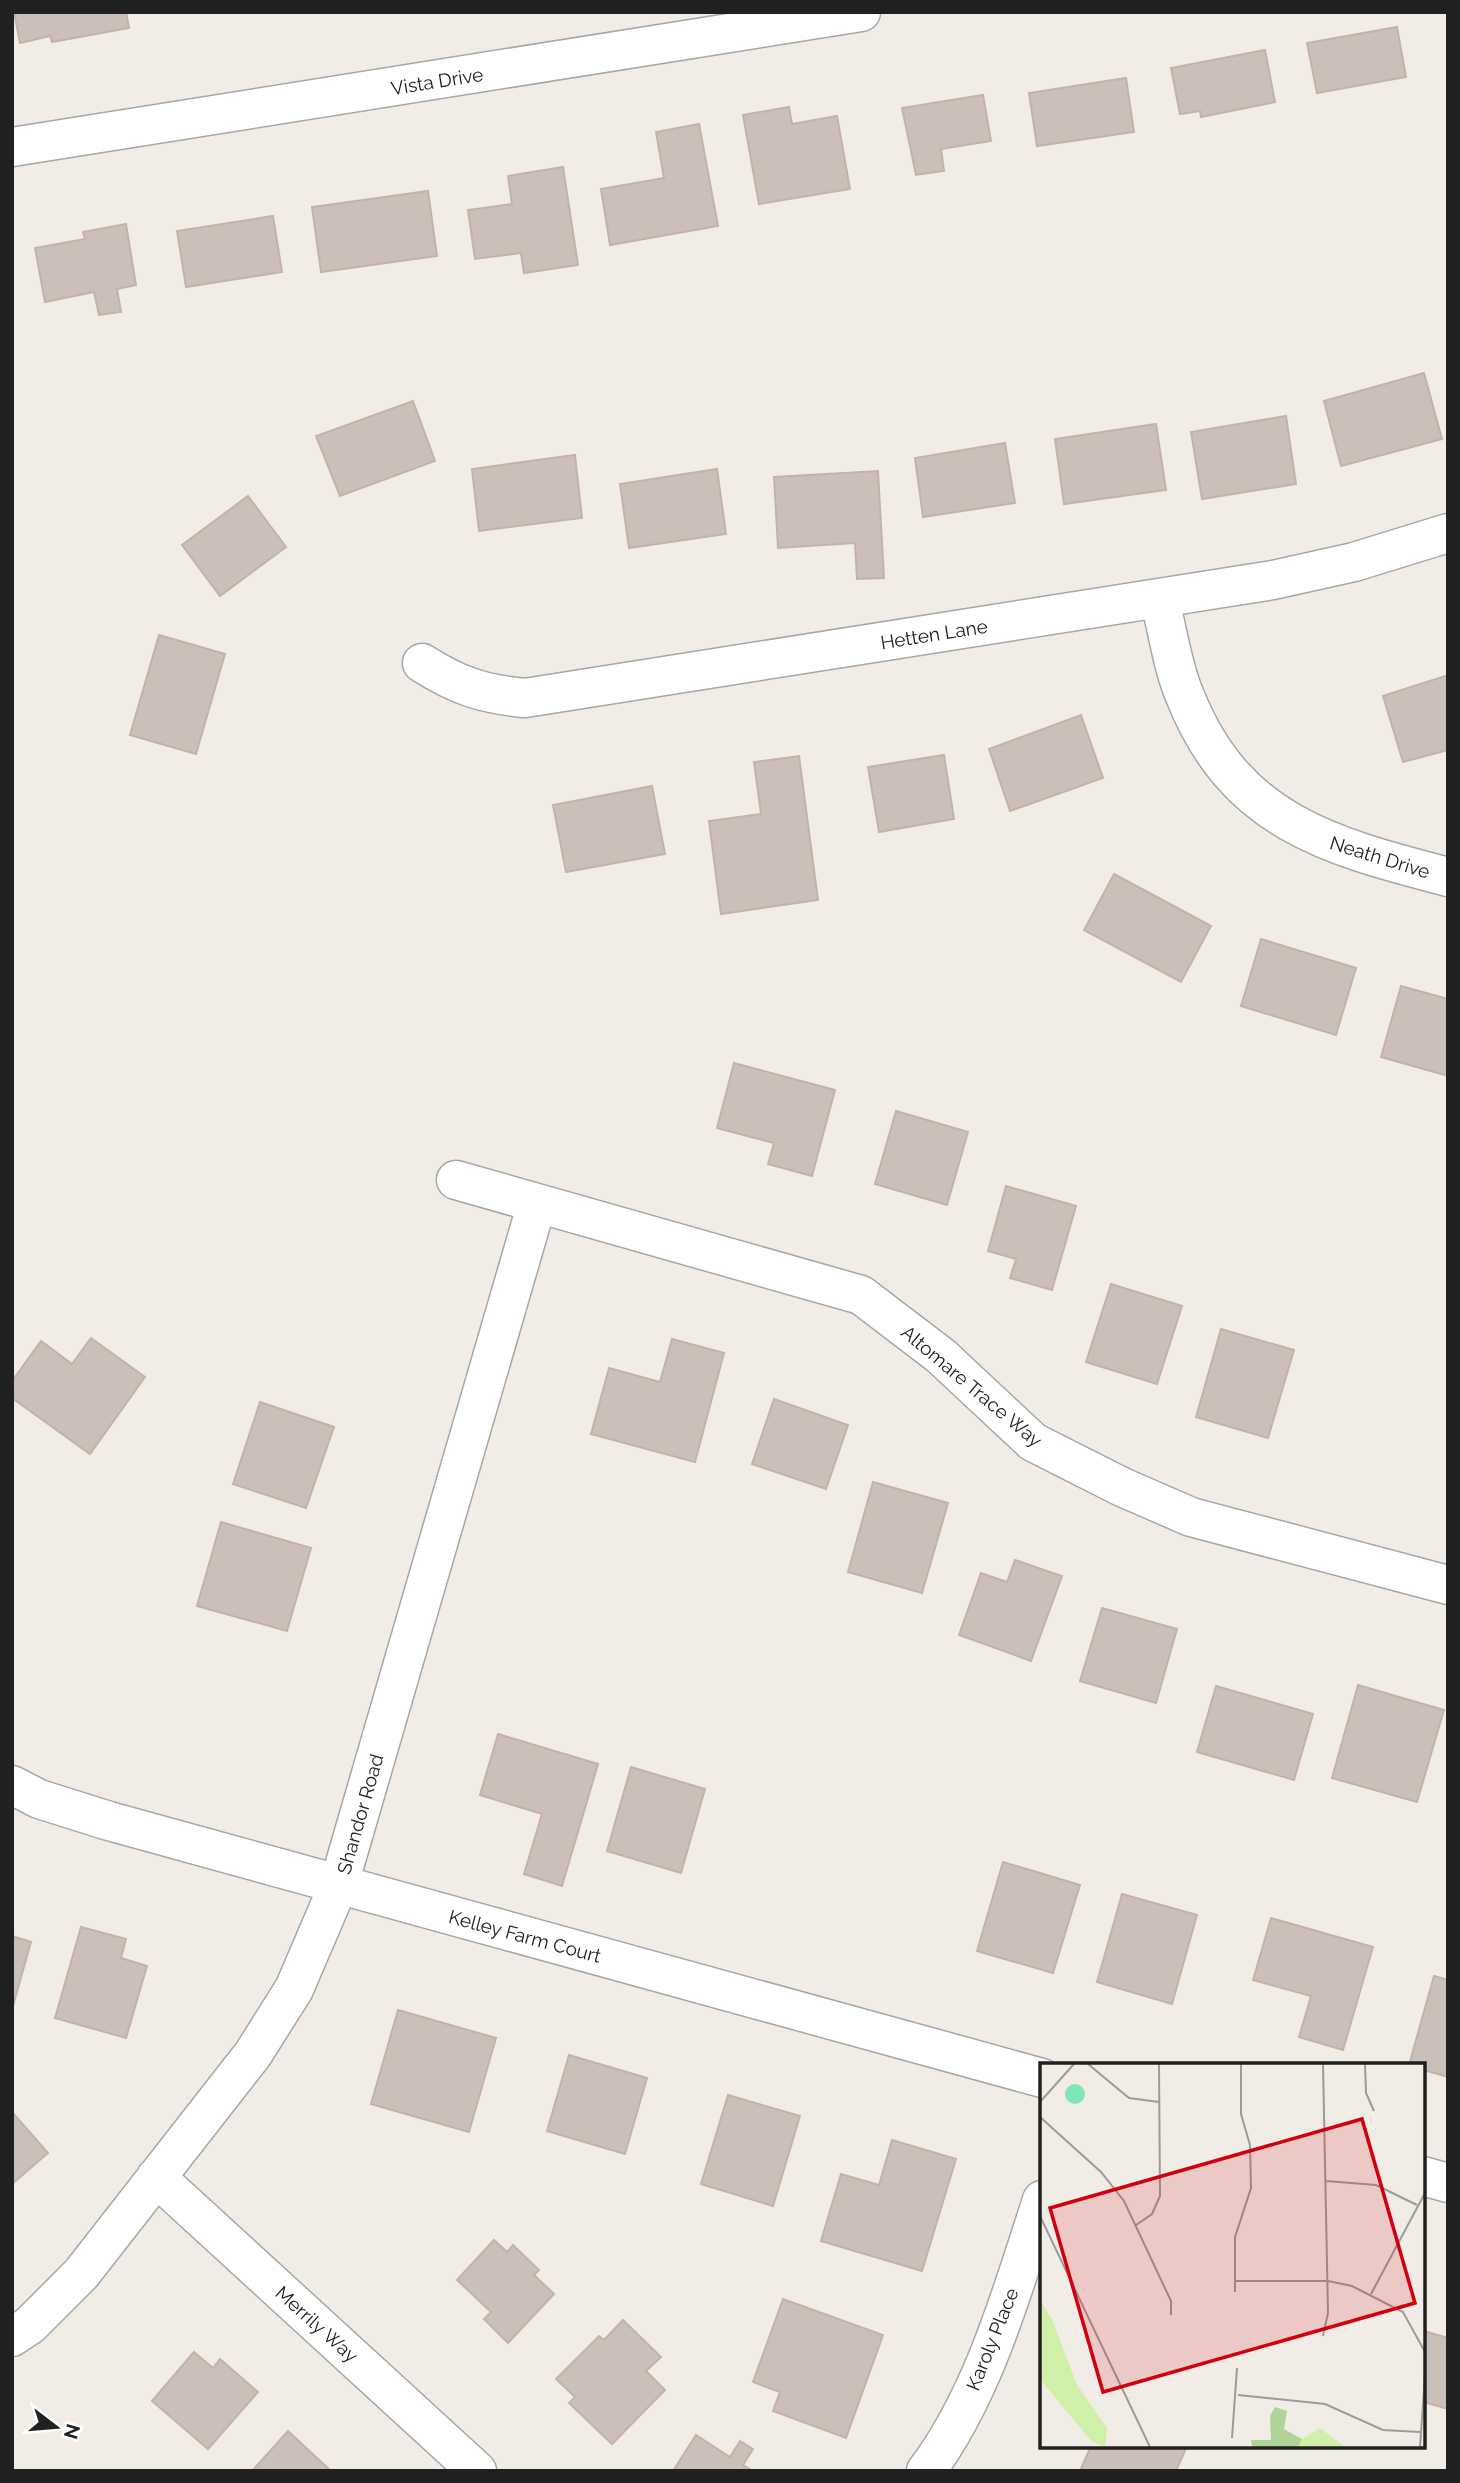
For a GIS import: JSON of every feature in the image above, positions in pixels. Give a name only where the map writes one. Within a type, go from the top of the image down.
[{"type":"street","name":"Vista Drive","points":[[12,146],[861,12]]},
{"type":"street","name":"Hetten Lane","points":[[422,663],[449,680],[486,694],[525,698],[1273,580],[1354,562],[1448,533]]},
{"type":"street","name":"Neath Drive","points":[[1159,598],[1184,695],[1206,739],[1236,779],[1273,812],[1315,838],[1353,852],[1448,877]]},
{"type":"street","name":"Altomare Trace Way","points":[[456,1180],[861,1295],[942,1356],[1033,1442],[1111,1481],[1191,1517],[1448,1586]]},
{"type":"street","name":"Shandor Road","points":[[12,2337],[30,2325],[81,2274],[253,2054],[294,1989],[339,1884],[537,1203]]},
{"type":"street","name":"Kelley Farm Court","points":[[12,1785],[39,1799],[97,1817],[1040,2077]]},
{"type":"street","name":"Merrily Way","points":[[156,2177],[477,2471]]},
{"type":"street","points":[[1425,2177],[1448,2183]]},
{"type":"street","name":"Karoly Place","points":[[926,2471],[948,2442],[1004,2318],[1040,2206]]},
{"type":"building","points":[[14,12],[126,12],[129,28],[52,42],[50,36],[20,43]]},
{"type":"building","points":[[1397,27],[1406,77],[1317,93],[1307,43]]},
{"type":"building","points":[[1265,50],[1275,102],[1201,117],[1200,111],[1180,114],[1171,68]]},
{"type":"building","points":[[1126,78],[1134,132],[1037,146],[1029,93]]},
{"type":"building","points":[[983,95],[991,141],[941,149],[944,171],[916,175],[902,108]]},
{"type":"building","points":[[789,107],[792,124],[837,116],[850,189],[759,204],[743,115]]},
{"type":"building","points":[[699,124],[718,226],[610,245],[601,189],[664,178],[656,132]]},
{"type":"building","points":[[563,167],[578,265],[524,273],[521,253],[475,259],[468,210],[512,204],[508,176]]},
{"type":"building","points":[[428,191],[437,256],[321,272],[312,207]]},
{"type":"building","points":[[273,216],[282,272],[186,287],[177,231]]},
{"type":"building","points":[[126,224],[136,285],[117,289],[121,312],[99,315],[94,292],[45,302],[35,248],[85,239],[83,232]]},
{"type":"building","points":[[1424,373],[1442,439],[1341,466],[1324,401]]},
{"type":"building","points":[[413,401],[435,461],[340,496],[316,436]]},
{"type":"building","points":[[1286,416],[1296,484],[1202,499],[1191,432]]},
{"type":"building","points":[[1156,424],[1166,490],[1064,504],[1055,439]]},
{"type":"building","points":[[1005,443],[1015,503],[923,517],[915,458]]},
{"type":"building","points":[[575,455],[582,518],[479,531],[472,469]]},
{"type":"building","points":[[717,469],[726,534],[629,548],[620,484]]},
{"type":"building","points":[[878,471],[884,578],[857,579],[855,543],[778,548],[774,477]]},
{"type":"building","points":[[248,496],[286,547],[220,596],[182,545]]},
{"type":"building","points":[[159,635],[225,654],[196,754],[130,735]]},
{"type":"building","points":[[1448,675],[1448,750],[1403,762],[1383,696]]},
{"type":"building","points":[[1081,715],[1103,778],[1010,811],[989,749]]},
{"type":"building","points":[[944,755],[954,819],[879,832],[868,767]]},
{"type":"building","points":[[799,756],[818,900],[721,914],[709,821],[761,814],[754,762]]},
{"type":"building","points":[[652,786],[665,854],[566,872],[553,805]]},
{"type":"building","points":[[1114,874],[1211,926],[1181,982],[1084,930]]},
{"type":"building","points":[[1261,939],[1356,968],[1336,1035],[1241,1006]]},
{"type":"building","points":[[1401,986],[1448,999],[1448,1076],[1381,1057]]},
{"type":"building","points":[[734,1063],[835,1090],[812,1176],[768,1164],[774,1143],[717,1128]]},
{"type":"building","points":[[896,1111],[968,1132],[947,1205],[875,1184]]},
{"type":"building","points":[[1006,1186],[1076,1206],[1052,1290],[1010,1278],[1016,1259],[988,1251]]},
{"type":"building","points":[[1111,1284],[1182,1306],[1157,1384],[1086,1362]]},
{"type":"building","points":[[1221,1329],[1294,1350],[1268,1438],[1196,1417]]},
{"type":"building","points":[[91,1338],[145,1377],[90,1454],[12,1398],[12,1381],[41,1341],[72,1364]]},
{"type":"building","points":[[672,1339],[724,1353],[695,1462],[591,1434],[609,1368],[660,1382]]},
{"type":"building","points":[[774,1399],[848,1425],[826,1489],[752,1464]]},
{"type":"building","points":[[260,1402],[334,1427],[306,1508],[233,1484]]},
{"type":"building","points":[[873,1482],[948,1503],[922,1593],[848,1572]]},
{"type":"building","points":[[221,1522],[311,1548],[287,1631],[197,1606]]},
{"type":"building","points":[[1015,1560],[1062,1576],[1031,1661],[959,1635],[981,1573],[1007,1582]]},
{"type":"building","points":[[1102,1608],[1177,1629],[1156,1703],[1080,1681]]},
{"type":"building","points":[[1358,1685],[1444,1710],[1417,1802],[1332,1778]]},
{"type":"building","points":[[1216,1686],[1313,1714],[1294,1780],[1197,1752]]},
{"type":"building","points":[[498,1734],[598,1764],[562,1886],[524,1874],[542,1814],[480,1795]]},
{"type":"building","points":[[631,1767],[705,1789],[681,1873],[607,1851]]},
{"type":"building","points":[[1003,1862],[1080,1885],[1053,1973],[977,1951]]},
{"type":"building","points":[[1122,1894],[1197,1915],[1172,2004],[1097,1982]]},
{"type":"building","points":[[1271,1918],[1373,1947],[1343,2050],[1299,2037],[1311,1996],[1253,1980]]},
{"type":"building","points":[[81,1927],[126,1939],[121,1958],[147,1966],[126,2038],[55,2018]]},
{"type":"building","points":[[12,1936],[31,1942],[13,2006],[12,2005]]},
{"type":"building","points":[[1434,1976],[1448,1980],[1448,2077],[1425,2071],[1425,2063],[1410,2063]]},
{"type":"building","points":[[398,2010],[496,2038],[469,2132],[371,2104]]},
{"type":"building","points":[[569,2055],[647,2078],[625,2154],[547,2131]]},
{"type":"building","points":[[728,2095],[800,2116],[773,2206],[701,2184]]},
{"type":"building","points":[[12,2112],[48,2153],[12,2184]]},
{"type":"building","points":[[892,2140],[956,2159],[922,2271],[821,2241],[841,2174],[879,2185]]},
{"type":"building","points":[[494,2240],[507,2252],[513,2245],[539,2270],[534,2275],[554,2294],[508,2343],[484,2319],[491,2312],[457,2280]]},
{"type":"building","points":[[783,2299],[883,2335],[846,2438],[773,2411],[780,2392],[753,2382]]},
{"type":"building","points":[[623,2320],[661,2357],[646,2371],[665,2390],[612,2444],[569,2403],[575,2397],[556,2379],[599,2336],[604,2340]]},
{"type":"building","points":[[1425,2331],[1448,2338],[1448,2409],[1425,2403]]},
{"type":"building","points":[[194,2352],[213,2368],[220,2359],[258,2392],[208,2449],[152,2401]]},
{"type":"building","points":[[288,2431],[331,2471],[252,2471]]},
{"type":"building","points":[[696,2435],[730,2457],[740,2441],[753,2449],[743,2465],[753,2471],[673,2471]]},
{"type":"building","points":[[1090,2448],[1186,2448],[1176,2471],[1080,2471]]}]
